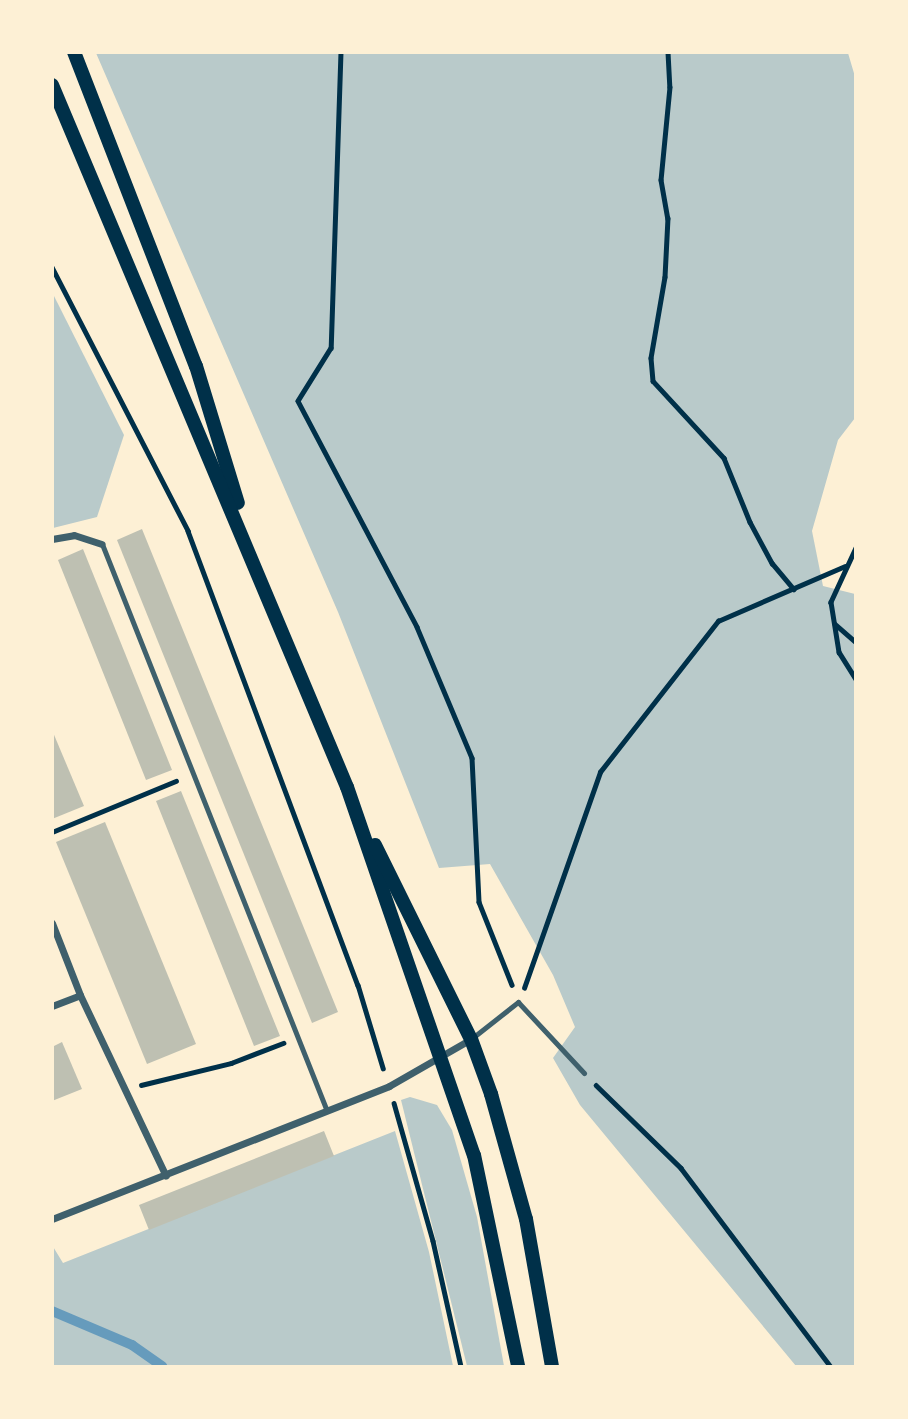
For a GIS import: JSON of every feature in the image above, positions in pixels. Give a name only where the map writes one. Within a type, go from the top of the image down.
[{"type":"main road","points":[[74,52],[196,366],[261,578]]},
{"type":"main road","points":[[52,85],[347,787],[443,1058],[494,1234],[518,1367]]},
{"type":"main road","points":[[347,787],[471,1039],[526,1219],[552,1367]]},
{"type":"street","points":[[52,539],[74,535],[102,544]]},
{"type":"street","points":[[52,923],[80,995],[166,1176]]},
{"type":"street","points":[[52,1006],[80,995]]},
{"type":"street","points":[[52,1219],[389,1086],[443,1058],[471,1039]]},
{"type":"lane","points":[[102,544],[327,1111]]},
{"type":"lane","points":[[471,1039],[518,1002],[584,1073]]},
{"type":"path","points":[[341,52],[331,348],[298,401],[417,627],[472,758],[479,901],[518,1002]]},
{"type":"path","points":[[668,52],[670,87],[661,180],[668,218],[665,277],[651,358],[653,381],[724,458],[750,522],[772,563],[794,589]]},
{"type":"path","points":[[52,267],[188,531],[358,985],[433,1241],[461,1367]]},
{"type":"path","points":[[856,548],[845,566],[831,602],[839,652],[856,679]]},
{"type":"path","points":[[518,1002],[600,772],[718,621],[845,566]]},
{"type":"path","points":[[834,624],[856,642]]},
{"type":"path","points":[[52,832],[193,774]]},
{"type":"path","points":[[124,1088],[231,1063],[297,1038]]},
{"type":"path","points":[[584,1073],[681,1168],[830,1367]]},
{"type":"shaded area","points":[[96,53],[848,53],[856,80],[855,418],[838,440],[812,531],[823,586],[855,594],[855,1366],[796,1366],[580,1105],[553,1058],[575,1027],[553,975],[490,864],[439,868],[338,612]]},
{"type":"shaded area","points":[[53,294],[124,435],[97,517],[53,528]]},
{"type":"shaded area","points":[[410,1097],[437,1105],[452,1130],[477,1217],[504,1366],[467,1366],[401,1100]]},
{"type":"shaded area","points":[[395,1131],[429,1252],[453,1366],[53,1366],[52,1245],[63,1263]]},
{"type":"building","points":[[142,529],[338,1012],[312,1023],[117,540]]},
{"type":"building","points":[[83,549],[172,770],[146,780],[58,560]]},
{"type":"building","points":[[52,730],[84,806],[52,819]]},
{"type":"building","points":[[181,791],[280,1036],[254,1046],[156,801]]},
{"type":"building","points":[[105,822],[196,1044],[147,1064],[56,842]]},
{"type":"building","points":[[62,1042],[82,1089],[52,1101],[52,1047]]},
{"type":"building","points":[[324,1131],[334,1156],[149,1230],[139,1205]]},
{"type":"waterway","points":[[52,1311],[132,1345],[162,1366]]}]
